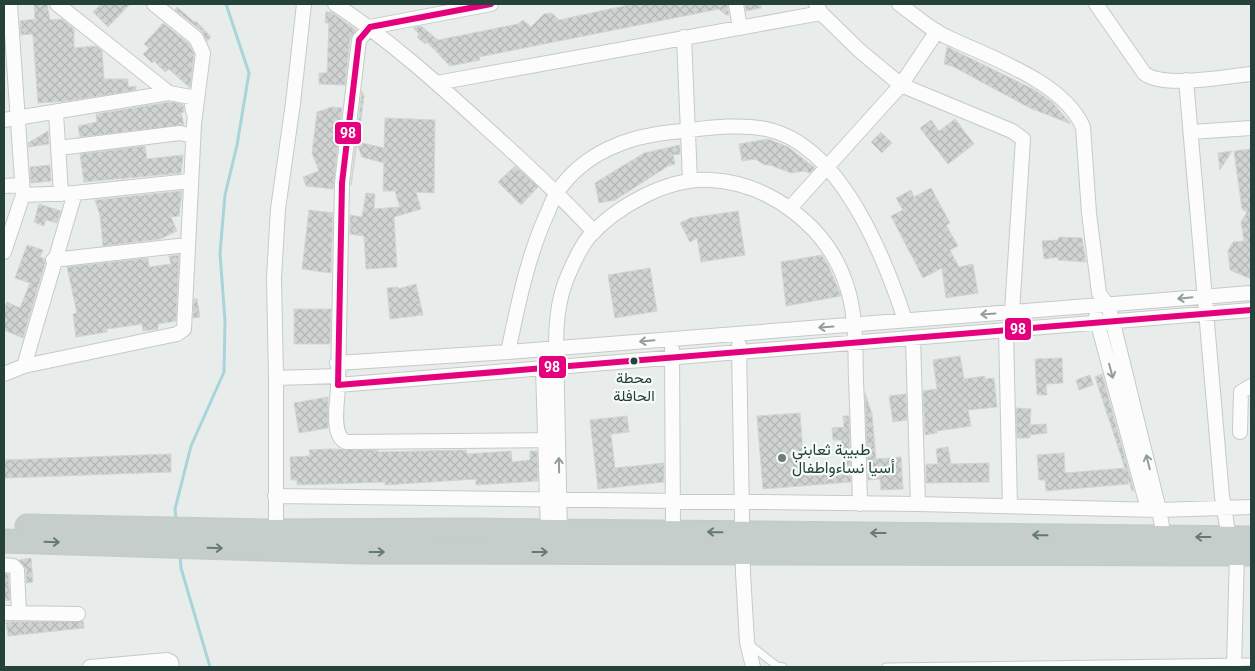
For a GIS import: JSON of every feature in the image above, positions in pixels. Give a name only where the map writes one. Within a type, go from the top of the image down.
[{"type":"highway","points":[[4,526],[276,531],[673,531],[742,542],[1239,549],[1251,538]]},
{"type":"highway","points":[[4,541],[360,552],[742,542],[1164,538],[1239,549]]},
{"type":"street","points":[[4,252],[23,190],[11,119],[9,78],[10,4]]},
{"type":"street","points":[[58,4],[169,94]]},
{"type":"street","points":[[4,374],[24,366],[158,339],[182,332],[186,318],[190,182],[203,58],[201,45],[193,35],[154,4]]},
{"type":"street","points":[[276,531],[274,278],[278,209],[293,103],[304,4]]},
{"type":"street","points":[[335,4],[370,27],[436,83],[557,192],[594,232]]},
{"type":"street","points":[[491,4],[370,27],[361,36],[357,49],[342,183],[337,432],[341,440],[346,442],[558,440]]},
{"type":"street","points":[[736,4],[740,28]]},
{"type":"street","points":[[898,4],[937,32],[1038,81],[1060,95],[1079,118],[1083,127],[1089,213],[1099,293],[1108,306],[1113,323],[1154,510]]},
{"type":"street","points":[[1096,4],[1147,76],[1160,80],[1186,80],[1251,74]]},
{"type":"street","points":[[436,83],[740,28],[819,9],[860,51],[901,85],[1012,131],[1023,139],[1012,312]]},
{"type":"street","points":[[790,208],[901,85],[937,32]]},
{"type":"street","points":[[684,37],[690,180]]},
{"type":"street","points":[[1186,80],[1224,507],[1239,549],[1234,665]]},
{"type":"street","points":[[11,119],[169,94],[191,97],[194,130]]},
{"type":"street","points":[[24,366],[54,260],[68,193],[59,148],[56,113]]},
{"type":"street","points":[[508,352],[526,273],[539,233],[557,192],[584,162],[614,146],[666,132],[730,126],[768,129],[784,135],[827,166],[874,239],[884,260],[905,320]]},
{"type":"street","points":[[1191,132],[1251,128]]},
{"type":"street","points":[[59,148],[194,130]]},
{"type":"street","points":[[553,498],[544,440],[550,367],[556,348],[555,330],[564,285],[576,258],[594,232],[648,194],[668,185],[690,180],[711,180],[732,184],[756,192],[790,208],[803,218],[835,259],[845,281],[854,325],[860,504]]},
{"type":"street","points":[[4,186],[23,190],[68,193],[190,182]]},
{"type":"street","points":[[54,260],[187,245]]},
{"type":"street","points":[[1099,293],[1093,307],[1164,538]]},
{"type":"street","points":[[338,375],[508,352],[905,320],[1108,306],[1251,293]]},
{"type":"street","points":[[276,378],[550,367],[1006,332],[1251,310]]},
{"type":"street","points":[[1006,332],[1010,506]]},
{"type":"street","points":[[739,334],[743,502],[742,542],[747,642],[753,667]]},
{"type":"street","points":[[672,338],[673,531]]},
{"type":"street","points":[[913,339],[918,504]]},
{"type":"street","points":[[550,367],[558,440],[553,498],[554,531]]},
{"type":"street","points":[[1217,431],[1246,432],[1241,392],[1251,386]]},
{"type":"street","points":[[275,496],[553,498],[1154,510],[1251,507]]},
{"type":"street","points":[[4,565],[15,567],[18,573],[19,613]]},
{"type":"street","points":[[4,613],[78,614]]},
{"type":"street","points":[[90,667],[167,660],[171,662],[172,667]]},
{"type":"lane","points":[[747,642],[777,666],[782,667]]},
{"type":"lane","points":[[886,667],[1234,665],[1251,662]]},
{"type":"building","points":[[34,4],[47,4],[50,20],[62,19],[74,29],[74,48],[96,46],[102,51],[104,79],[128,79],[128,87],[136,86],[136,90],[67,101],[38,103],[33,36],[32,34],[21,35],[20,21],[35,19]]},
{"type":"building","points":[[101,4],[130,4],[108,27],[93,12]]},
{"type":"building","points":[[633,4],[727,4],[729,15],[726,15],[719,9],[479,57],[480,60],[450,66],[427,42],[425,44],[417,37],[419,34],[413,28],[421,26],[438,40],[518,24],[523,20],[531,27],[544,14],[552,13],[559,20]]},
{"type":"building","points":[[745,4],[761,4],[761,8],[746,11]]},
{"type":"building","points":[[177,7],[194,22],[196,21],[211,37],[207,41],[202,31],[175,10]]},
{"type":"building","points":[[326,12],[331,12],[356,30],[350,39],[345,85],[319,84],[319,73],[327,73],[329,23],[325,23]]},
{"type":"building","points":[[163,23],[189,44],[194,54],[190,88],[169,69],[165,72],[154,61],[152,63],[143,54],[149,48],[144,44]]},
{"type":"building","points":[[947,47],[1035,90],[1052,102],[1071,124],[1030,108],[952,66],[944,64]]},
{"type":"building","points":[[362,91],[364,96],[358,142],[384,148],[385,118],[435,120],[434,193],[416,192],[421,209],[394,217],[397,267],[366,269],[364,236],[350,234],[350,215],[362,217],[366,193],[375,194],[374,209],[400,207],[395,191],[383,191],[384,163],[362,157],[357,144],[351,185]]},
{"type":"building","points":[[170,102],[183,104],[184,112],[181,113],[184,125],[80,137],[78,126],[97,122],[96,114]]},
{"type":"building","points":[[332,107],[342,108],[333,189],[306,186],[303,177],[319,171],[312,153],[317,112]]},
{"type":"building","points":[[955,119],[974,144],[948,164],[920,128],[931,120],[939,131]]},
{"type":"building","points":[[48,131],[49,144],[29,147],[28,143]]},
{"type":"building","points":[[881,132],[892,143],[882,153],[871,142]]},
{"type":"building","points":[[768,139],[788,147],[815,168],[810,173],[804,171],[791,173],[765,165],[755,159],[742,161],[739,144]]},
{"type":"building","points":[[680,145],[680,154],[673,155],[675,164],[668,166],[615,200],[599,203],[595,183],[644,153]]},
{"type":"building","points":[[145,146],[147,159],[183,155],[181,173],[84,182],[80,154]]},
{"type":"building","points":[[1251,149],[1251,279],[1230,270],[1228,251],[1233,242],[1244,241],[1241,222],[1247,212],[1242,209],[1234,151]]},
{"type":"building","points":[[1232,151],[1220,170],[1218,153]]},
{"type":"building","points":[[50,165],[51,181],[31,183],[30,167]]},
{"type":"building","points":[[515,166],[538,187],[521,205],[498,182]]},
{"type":"building","points":[[931,188],[950,223],[946,225],[958,246],[950,250],[959,267],[973,264],[978,293],[946,298],[942,268],[923,278],[891,216],[903,210],[896,198],[911,190],[914,197]]},
{"type":"building","points":[[182,191],[179,216],[171,217],[177,231],[160,239],[103,246],[100,215],[95,200]]},
{"type":"building","points":[[39,204],[61,211],[57,223],[46,220],[44,226],[34,222]]},
{"type":"building","points":[[309,210],[333,213],[331,273],[302,269]]},
{"type":"building","points":[[738,211],[745,255],[701,262],[697,238],[690,242],[680,223],[690,218]]},
{"type":"building","points":[[1059,237],[1082,238],[1086,262],[1058,260],[1058,257],[1044,259],[1042,241],[1058,240]]},
{"type":"building","points":[[27,245],[43,250],[40,257],[45,259],[45,263],[23,338],[4,330],[4,310],[7,302],[20,308],[30,283],[15,278]]},
{"type":"building","points":[[179,255],[176,321],[158,324],[158,329],[143,331],[142,324],[107,329],[107,332],[76,337],[73,314],[77,313],[67,267],[148,258],[149,267],[171,264],[169,256]]},
{"type":"building","points":[[822,255],[841,296],[786,306],[781,262]]},
{"type":"building","points":[[650,268],[657,311],[615,318],[608,275]]},
{"type":"building","points":[[416,284],[423,315],[390,319],[387,288],[398,287],[398,289]]},
{"type":"building","points":[[194,299],[197,299],[200,317],[193,318]]},
{"type":"building","points":[[294,309],[331,309],[330,344],[294,344]]},
{"type":"building","points":[[960,356],[964,379],[985,376],[985,379],[994,378],[997,407],[968,410],[971,426],[937,431],[937,433],[925,435],[923,391],[937,389],[933,360]]},
{"type":"building","points":[[1062,358],[1063,383],[1046,384],[1047,395],[1037,395],[1035,359]]},
{"type":"building","points":[[1102,374],[1134,491],[1132,491],[1128,479],[1128,484],[1046,491],[1045,480],[1039,480],[1037,455],[1064,453],[1065,473],[1125,468],[1095,377]]},
{"type":"building","points":[[1090,375],[1093,385],[1079,390],[1076,380]]},
{"type":"building","points":[[865,393],[872,414],[876,459],[901,457],[903,489],[881,490],[880,479],[868,480]]},
{"type":"building","points":[[906,394],[907,420],[893,422],[889,396]]},
{"type":"building","points":[[328,397],[328,428],[299,433],[294,403]]},
{"type":"building","points":[[1016,408],[1031,409],[1030,425],[1046,424],[1047,433],[1030,435],[1030,438],[1017,438]]},
{"type":"building","name":"طبيبة ثعابني أسيا نساءواطفال","points":[[800,413],[804,469],[843,466],[841,440],[833,440],[832,428],[844,427],[843,416],[849,416],[851,482],[763,489],[757,416]]},
{"type":"building","points":[[627,416],[629,432],[611,434],[615,468],[664,463],[664,482],[598,489],[590,420]]},
{"type":"building","points":[[948,447],[951,464],[989,463],[989,482],[926,483],[926,464],[938,464],[936,449]]},
{"type":"building","points":[[309,450],[377,450],[378,452],[466,450],[467,454],[511,451],[512,462],[530,460],[530,451],[537,451],[538,481],[476,485],[476,479],[385,485],[385,482],[297,485],[297,480],[291,480],[290,457],[310,456]]},
{"type":"building","points":[[171,454],[171,472],[4,478],[4,460]]},
{"type":"building","points":[[31,558],[33,582],[26,583],[26,569],[19,560]]},
{"type":"building","points":[[4,574],[8,574],[10,600],[4,601]]},
{"type":"building","points":[[83,621],[84,628],[8,636],[6,622]]},
{"type":"waterway","points":[[176,520],[175,509],[191,446],[224,372],[225,321],[220,253],[225,195],[237,145],[249,73],[226,4]]},
{"type":"waterway","points":[[180,554],[181,568],[210,667]]},
{"type":"transit line","name":"98","points":[[491,4],[370,27],[359,40],[342,183],[338,385],[1251,310]]},
{"type":"place","name":"محطة الحافلة","points":[[634,361]]},
{"type":"place","name":"طبيبة ثعابني أسيا نساءواطفال","points":[[782,458]]}]
